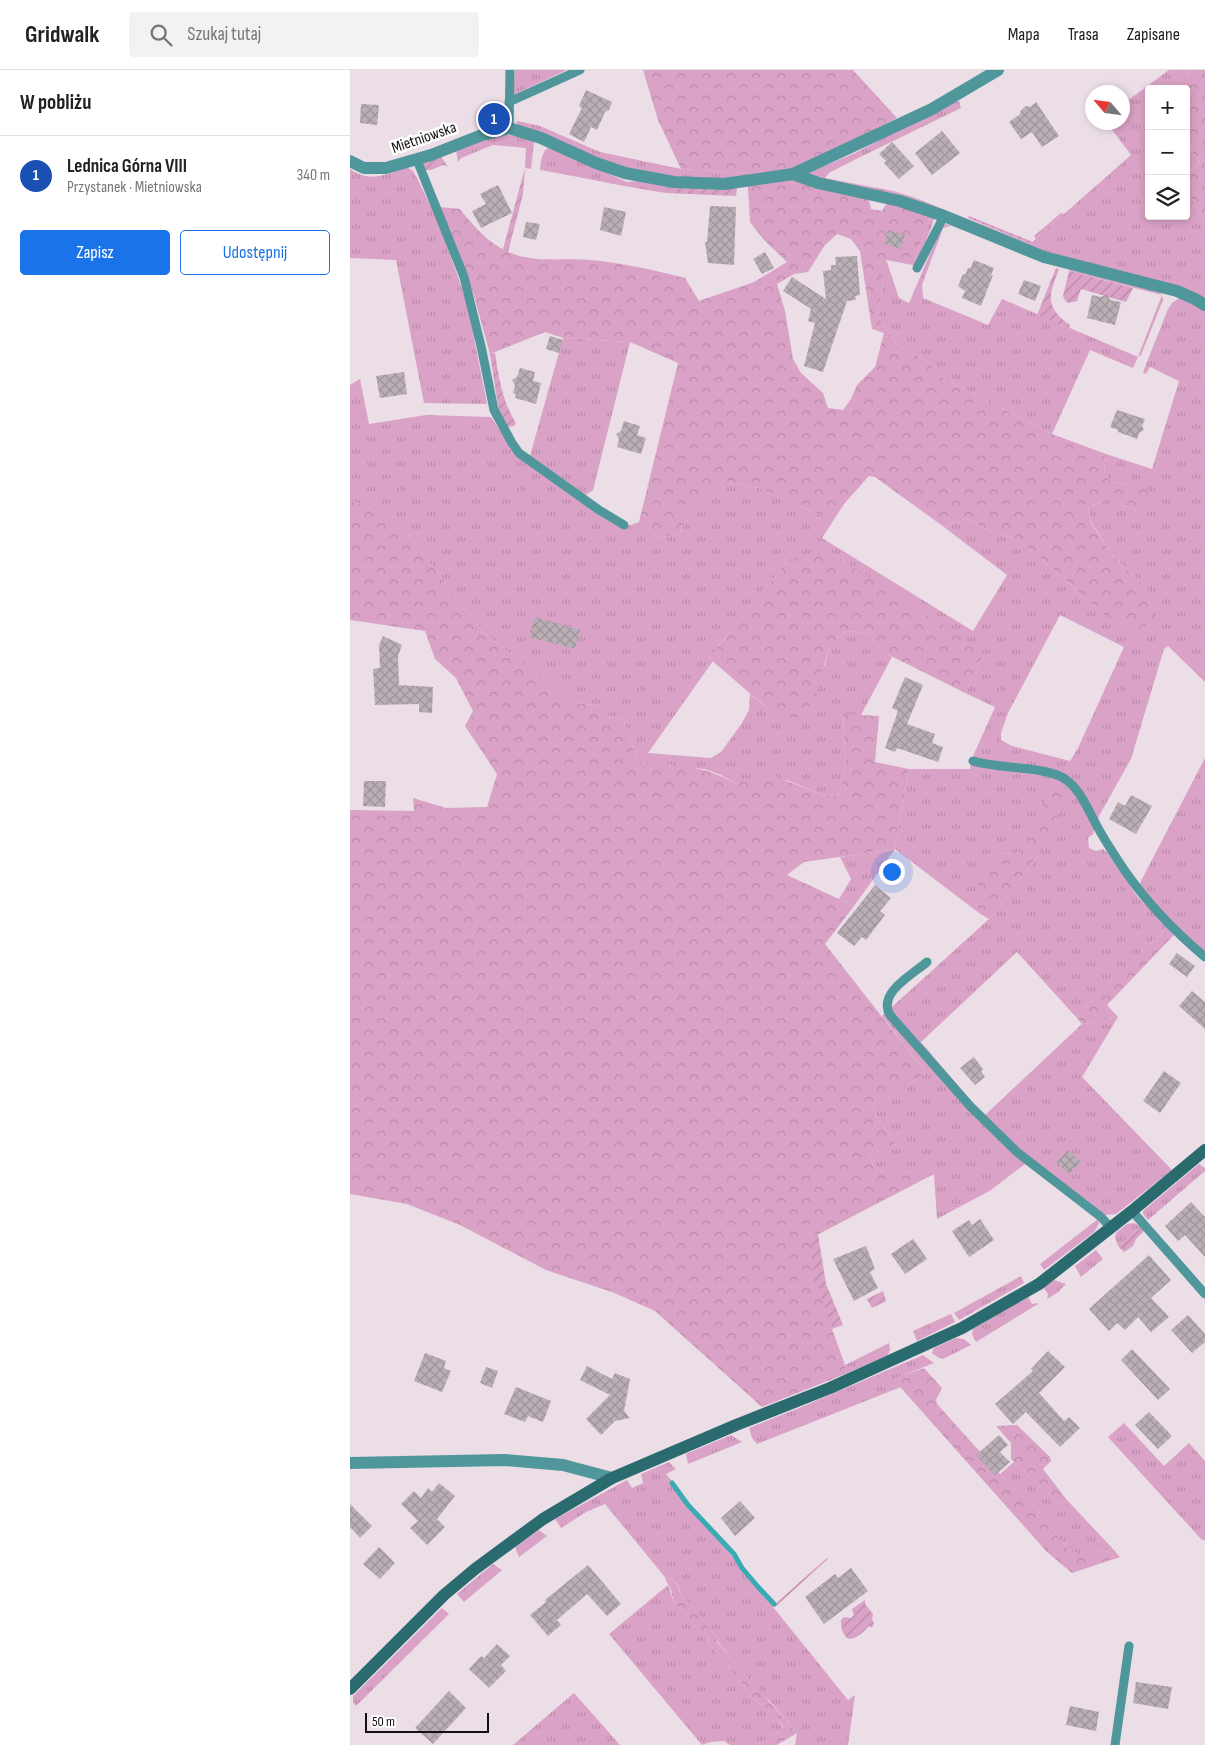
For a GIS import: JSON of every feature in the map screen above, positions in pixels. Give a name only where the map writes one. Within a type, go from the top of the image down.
[{"type":"street","points":[[509,128],[541,138],[609,168],[674,182],[724,184],[793,174],[932,109],[998,70]]},
{"type":"street","name":"Mietniowska","points":[[350,161],[364,168],[386,168],[417,160],[482,135],[509,128]]},
{"type":"street","points":[[793,174],[818,183],[900,201],[944,216],[1044,257],[1177,292],[1195,298],[1205,305]]},
{"type":"street","points":[[350,1689],[444,1595],[474,1568],[543,1519],[612,1478],[736,1425],[830,1388],[962,1328],[1039,1284],[1202,1157]]},
{"type":"street","points":[[350,1463],[504,1460],[562,1465],[612,1478]]},
{"type":"lane","points":[[509,128],[510,70]]},
{"type":"lane","points":[[509,102],[580,70]]},
{"type":"lane","points":[[417,160],[464,277],[497,419],[520,453],[599,510],[624,525]]},
{"type":"lane","points":[[917,268],[944,216]]},
{"type":"lane","points":[[973,760],[995,766],[1049,772],[1066,780],[1080,794],[1111,848],[1149,903],[1183,939],[1205,957]]},
{"type":"lane","points":[[927,962],[891,992],[886,1003],[886,1009],[964,1098],[1017,1152],[1101,1217],[1111,1228]]},
{"type":"lane","points":[[1132,1211],[1205,1294]]},
{"type":"lane","points":[[1115,1745],[1129,1646]]},
{"type":"green space","points":[[515,70],[567,70],[513,95]]},
{"type":"green space","points":[[643,70],[853,70],[897,118],[850,142],[797,180],[864,196],[869,201],[871,209],[882,211],[888,201],[931,214],[913,265],[886,260],[878,316],[897,345],[927,361],[942,377],[1052,434],[1106,454],[1104,472],[1111,482],[1125,485],[1141,480],[1153,496],[1142,510],[1101,501],[1088,508],[1091,523],[1113,556],[1148,589],[1155,621],[1136,630],[1117,622],[1098,611],[1067,581],[1018,540],[987,530],[966,518],[944,527],[875,477],[869,476],[844,504],[835,518],[828,518],[758,488],[725,481],[698,498],[680,533],[658,538],[639,522],[678,363],[630,342],[563,338],[545,332],[490,354],[474,296],[439,207],[460,209],[490,241],[508,252],[519,256],[538,259],[603,261],[685,278],[699,301],[754,282],[787,262],[764,240],[750,222],[747,173],[681,169],[658,120]],"holes":[[[837,234],[851,239],[860,251],[872,329],[884,333],[875,367],[857,385],[851,399],[843,410],[828,408],[823,393],[801,373],[793,359],[785,311],[777,284],[794,274],[808,272],[825,245]]]},
{"type":"green space","points":[[1169,70],[1191,70],[1178,85],[1149,85]]},
{"type":"green space","points":[[1191,70],[1205,70],[1205,220],[1190,197],[1190,172],[1200,162],[1190,148],[1190,85],[1178,85]]},
{"type":"green space","points":[[1145,88],[1145,220],[1190,220],[1190,197],[1205,220],[1205,299],[1087,265],[816,180],[808,173],[855,153],[953,102],[959,101],[961,108],[848,163],[829,173],[825,178],[893,191],[913,197],[1030,244],[1131,155],[1112,130],[1130,130],[1130,99]]},
{"type":"green space","points":[[516,122],[540,126],[600,152],[681,169],[747,173],[747,177],[723,180],[680,177],[621,167],[518,125]]},
{"type":"green space","points":[[495,136],[519,136],[534,142],[531,169],[525,168],[526,148],[493,145],[461,158],[458,162],[456,150]]},
{"type":"green space","points":[[549,147],[627,182],[639,181],[671,185],[666,193],[540,170],[543,154]]},
{"type":"green space","points":[[1190,148],[1200,162],[1190,172]]},
{"type":"green space","points":[[440,155],[448,167],[443,165],[431,170],[424,170],[423,162]]},
{"type":"green space","points":[[407,167],[413,171],[437,219],[467,302],[487,404],[424,403],[396,260],[350,258],[350,169],[364,176],[371,177],[385,175]]},
{"type":"green space","points":[[525,168],[523,194],[508,252],[503,249]]},
{"type":"green space","points":[[671,185],[737,188],[736,196],[666,193]]},
{"type":"green space","points":[[1061,213],[1064,214],[1036,239],[1034,236]]},
{"type":"green space","points":[[931,214],[934,217],[932,226],[915,266],[913,265]]},
{"type":"green space","points":[[969,216],[1033,242],[1030,244],[968,218]]},
{"type":"green space","points":[[946,224],[1035,259],[951,226],[943,228],[922,285],[923,298],[988,325],[1002,299],[1138,357],[1133,368],[1090,350],[1052,434],[942,377],[927,361],[897,345],[878,316],[886,259],[899,298],[909,303],[941,228]]},
{"type":"green space","points":[[1056,268],[1059,269],[1051,293],[1052,306],[1070,325],[1069,328],[1037,315]]},
{"type":"green space","points":[[1069,271],[1159,291],[1162,295]]},
{"type":"green space","points":[[1069,271],[1133,288],[1126,302],[1081,289],[1077,301],[1068,303],[1063,296]]},
{"type":"green space","points":[[1162,295],[1163,300],[1141,355],[1138,357]]},
{"type":"green space","points":[[1178,299],[1183,299],[1205,311],[1205,682],[1168,646],[1164,649],[1131,759],[1099,816],[1093,834],[1088,838],[1089,848],[1096,851],[1103,849],[1108,853],[1137,896],[1167,927],[1076,1017],[1017,952],[921,1042],[984,1116],[1082,1024],[1118,1017],[1082,1077],[1172,1170],[1116,1214],[1104,1215],[1098,1220],[1099,1224],[1094,1232],[1044,1270],[1040,1264],[1098,1219],[1025,1164],[991,1190],[937,1219],[934,1175],[875,1170],[869,1155],[896,1144],[871,1108],[926,1073],[882,1016],[989,919],[1050,841],[1029,839],[1020,852],[1002,854],[975,902],[979,913],[895,849],[909,769],[970,769],[974,754],[995,707],[965,693],[984,655],[832,553],[789,559],[709,658],[713,661],[648,753],[711,758],[721,752],[742,723],[749,710],[750,694],[775,715],[825,665],[828,650],[846,631],[870,634],[878,647],[892,657],[861,715],[843,715],[846,770],[838,795],[824,796],[787,780],[737,784],[721,775],[704,769],[638,762],[624,721],[609,716],[598,705],[574,703],[484,633],[396,519],[350,500],[350,385],[360,379],[369,424],[426,415],[491,417],[517,456],[607,520],[622,528],[639,522],[658,538],[680,533],[698,498],[725,481],[758,488],[828,518],[835,518],[822,538],[973,631],[1007,575],[944,527],[966,518],[987,530],[1018,540],[1067,581],[1098,611],[1148,589],[1113,556],[1091,522],[1088,508],[1101,501],[1142,510],[1141,480],[1125,485],[1111,482],[1104,472],[1106,454],[1152,469],[1179,381],[1150,367],[1146,374],[1143,372],[1172,303]],"holes":[[[1060,615],[1124,647],[1078,748],[1070,761],[1012,746],[1001,740],[1001,733],[1008,713]]]},
{"type":"green space","points":[[563,338],[630,342],[593,490],[586,495],[530,456]]},
{"type":"green space","points":[[495,353],[504,398],[516,423],[514,426],[508,427],[499,412],[490,354]]},
{"type":"green space","points":[[350,500],[396,519],[484,633],[574,703],[598,705],[609,716],[624,721],[638,762],[701,769],[737,784],[765,772],[824,796],[838,795],[846,770],[843,714],[879,716],[875,762],[909,769],[895,849],[804,862],[787,875],[854,906],[825,944],[926,1073],[871,1108],[896,1144],[869,1155],[875,1170],[934,1174],[811,1238],[832,1329],[845,1365],[845,1374],[762,1407],[655,1311],[612,1292],[546,1270],[460,1225],[407,1204],[350,1194],[350,810],[414,811],[413,798],[446,808],[487,807],[497,774],[465,726],[473,711],[456,678],[435,659],[425,631],[350,620]]},
{"type":"green space","points":[[822,551],[832,553],[982,650],[984,655],[965,693],[887,654],[878,647],[870,634],[846,631],[828,650],[816,696],[803,715],[794,718],[775,715],[709,658],[789,559]]},
{"type":"green space","points":[[1205,758],[1205,952],[1162,915],[1140,885]]},
{"type":"green space","points":[[1053,782],[1066,789],[1050,841],[989,919],[979,913],[975,902],[981,871],[1002,854],[1020,852],[1029,839]]},
{"type":"green space","points":[[895,849],[854,906],[839,899],[851,879],[840,857]]},
{"type":"green space","points":[[1167,927],[1174,935],[1107,1005],[1118,1017],[1082,1024],[1076,1017]]},
{"type":"green space","points":[[1199,1164],[1205,1168],[1205,1171],[1148,1220],[1143,1211]]},
{"type":"green space","points":[[1134,1223],[1141,1227],[1118,1246],[1115,1238],[1116,1233],[1127,1224]]},
{"type":"green space","points":[[1141,1227],[1145,1230],[1136,1239],[1133,1246],[1124,1252],[1118,1246]]},
{"type":"green space","points":[[818,1234],[826,1284],[843,1325],[832,1329],[812,1267],[811,1237]]},
{"type":"green space","points":[[1096,1250],[1103,1259],[1081,1277],[1075,1266]]},
{"type":"green space","points":[[1021,1276],[1024,1283],[959,1320],[954,1313]]},
{"type":"green space","points":[[1054,1280],[1066,1284],[1047,1299],[1048,1294],[1043,1287]]},
{"type":"green space","points":[[883,1291],[886,1301],[872,1308],[867,1299]]},
{"type":"green space","points":[[1028,1297],[1032,1304],[1038,1304],[976,1342],[972,1334],[973,1329]]},
{"type":"green space","points":[[951,1314],[955,1322],[917,1341],[913,1331]]},
{"type":"green space","points":[[956,1338],[964,1339],[971,1345],[943,1359],[932,1353],[934,1348]]},
{"type":"green space","points":[[889,1343],[890,1350],[888,1355],[845,1374],[845,1365]]},
{"type":"green space","points":[[923,1355],[934,1363],[894,1379],[901,1387],[757,1444],[752,1438],[749,1428]]},
{"type":"green space","points":[[924,1368],[942,1388],[936,1400],[937,1404],[1000,1474],[1042,1515],[1069,1550],[1079,1554],[1113,1549],[1120,1557],[1072,1573],[1047,1552],[893,1379]]},
{"type":"green space","points":[[1124,1423],[1164,1466],[1189,1443],[1205,1461],[1205,1540],[1202,1540],[1108,1437]]},
{"type":"green space","points":[[1017,1425],[1050,1457],[1051,1461],[1043,1469],[1067,1500],[1059,1504],[1011,1459],[1011,1443],[996,1426]]},
{"type":"green space","points":[[731,1435],[742,1442],[688,1464],[686,1454]]},
{"type":"green space","points":[[669,1462],[676,1469],[666,1474],[848,1700],[855,1695],[848,1745],[795,1745],[797,1733],[717,1641],[715,1635],[680,1593],[677,1584],[664,1576],[605,1504],[586,1512],[561,1528],[555,1519],[627,1480],[632,1488],[643,1483],[641,1474]]},
{"type":"green space","points":[[1014,1462],[1059,1504],[1067,1500],[1113,1549],[1079,1554],[1069,1550],[1042,1515],[1000,1474]]},
{"type":"green space","points":[[539,1530],[547,1536],[519,1557],[515,1547]]},
{"type":"green space","points":[[828,1559],[775,1607],[774,1605]]},
{"type":"green space","points":[[493,1564],[502,1570],[464,1602],[457,1594]]},
{"type":"green space","points":[[664,1576],[675,1582],[680,1593],[715,1635],[717,1642],[797,1733],[777,1745],[757,1745],[784,1727],[773,1714],[754,1699],[682,1610],[674,1604],[671,1590]]},
{"type":"green space","points":[[668,1585],[674,1604],[682,1610],[754,1699],[773,1714],[784,1728],[757,1745],[730,1745],[724,1741],[702,1745],[609,1634]]},
{"type":"green space","points":[[865,1600],[865,1604],[873,1614],[872,1620],[874,1623],[872,1628],[869,1626],[852,1639],[846,1637],[842,1631],[841,1620],[844,1617],[851,1618],[854,1615],[852,1609]]},
{"type":"green space","points":[[442,1608],[449,1614],[356,1706],[353,1702],[353,1696]]},
{"type":"green space","points":[[574,1693],[620,1745],[513,1745]]},
{"type":"building","points":[[586,90],[612,102],[597,130],[591,127],[584,142],[569,134],[582,108],[579,106]]},
{"type":"building","points":[[1036,102],[1059,136],[1042,147],[1032,132],[1021,139],[1009,122],[1020,114],[1021,110],[1026,106],[1030,107]]},
{"type":"building","points":[[361,104],[379,105],[377,125],[360,123]]},
{"type":"building","points":[[942,131],[960,153],[932,175],[915,153]]},
{"type":"building","points":[[892,142],[914,166],[899,179],[884,163],[886,161],[879,154]]},
{"type":"building","points":[[498,185],[512,213],[481,228],[472,211],[486,204],[480,194]]},
{"type":"building","points":[[710,206],[736,207],[734,265],[708,263],[705,242],[707,242]]},
{"type":"building","points":[[604,207],[626,212],[621,236],[600,230]]},
{"type":"building","points":[[526,222],[540,224],[536,240],[523,237]]},
{"type":"building","points":[[888,230],[905,235],[901,249],[884,244]]},
{"type":"building","points":[[765,252],[774,268],[762,274],[753,259]]},
{"type":"building","points":[[857,256],[860,295],[855,296],[856,300],[847,301],[823,372],[804,366],[815,323],[808,321],[811,309],[783,291],[792,277],[826,299],[823,271],[831,270],[831,265],[836,265],[835,257]]},
{"type":"building","points":[[974,260],[994,268],[981,306],[962,298],[965,291],[958,286],[963,274],[965,275],[968,268],[970,269]]},
{"type":"building","points":[[1024,280],[1041,286],[1035,301],[1018,294]]},
{"type":"building","points":[[1107,294],[1110,300],[1121,302],[1115,325],[1087,318],[1092,295],[1101,297]]},
{"type":"building","points":[[550,336],[563,340],[559,353],[546,349]]},
{"type":"building","points":[[520,368],[535,372],[533,381],[541,383],[536,404],[515,398],[516,394],[513,393],[515,385],[512,380],[517,377]]},
{"type":"building","points":[[404,372],[407,394],[380,398],[376,376]]},
{"type":"building","points":[[1117,410],[1145,419],[1142,426],[1144,430],[1140,432],[1137,439],[1110,427]]},
{"type":"building","points":[[624,421],[640,426],[637,435],[646,438],[641,454],[617,447],[619,439],[616,434],[621,431]]},
{"type":"building","points":[[535,617],[580,630],[575,649],[529,637]]},
{"type":"building","points":[[383,636],[402,645],[398,656],[399,685],[433,687],[432,713],[419,712],[419,704],[375,705],[373,669],[380,668],[379,645]]},
{"type":"building","points":[[905,677],[923,685],[907,724],[935,734],[932,743],[943,747],[938,762],[897,748],[895,752],[885,748],[898,711],[892,708]]},
{"type":"building","points":[[364,781],[386,781],[385,807],[363,806]]},
{"type":"building","points":[[1131,795],[1152,806],[1136,834],[1109,819],[1118,802],[1125,806]]},
{"type":"building","points":[[875,885],[891,898],[880,911],[885,915],[866,940],[862,937],[854,946],[837,933]]},
{"type":"building","points":[[1177,953],[1195,966],[1187,977],[1169,964]]},
{"type":"building","points":[[1192,991],[1205,1002],[1205,1029],[1179,1006]]},
{"type":"building","points":[[974,1057],[983,1069],[981,1071],[985,1077],[975,1085],[960,1068]]},
{"type":"building","points":[[1164,1071],[1181,1083],[1160,1113],[1143,1101]]},
{"type":"building","points":[[1068,1150],[1081,1162],[1069,1174],[1057,1162]]},
{"type":"building","points":[[1191,1202],[1205,1217],[1205,1257],[1185,1235],[1178,1241],[1165,1226]]},
{"type":"building","points":[[980,1219],[994,1240],[969,1257],[952,1231],[969,1220],[972,1225]]},
{"type":"building","points":[[913,1239],[927,1259],[905,1274],[891,1254]]},
{"type":"building","points":[[866,1246],[875,1269],[870,1272],[878,1288],[854,1301],[833,1259]]},
{"type":"building","points":[[1149,1255],[1171,1280],[1151,1298],[1169,1317],[1151,1332],[1138,1317],[1125,1330],[1117,1323],[1109,1331],[1089,1309]]},
{"type":"building","points":[[1188,1315],[1205,1334],[1205,1342],[1192,1353],[1171,1330]]},
{"type":"building","points":[[1132,1349],[1170,1389],[1158,1400],[1121,1360]]},
{"type":"building","points":[[1048,1351],[1065,1367],[1039,1393],[1064,1421],[1069,1417],[1080,1428],[1060,1447],[1026,1412],[1013,1424],[995,1404],[1033,1371],[1031,1369]]},
{"type":"building","points":[[425,1353],[446,1361],[444,1368],[451,1371],[442,1392],[414,1381]]},
{"type":"building","points":[[587,1366],[612,1379],[615,1373],[630,1379],[624,1411],[630,1418],[615,1421],[601,1435],[586,1419],[610,1395],[580,1380]]},
{"type":"building","points":[[486,1367],[498,1371],[492,1388],[480,1383]]},
{"type":"building","points":[[516,1387],[551,1401],[543,1422],[528,1416],[525,1422],[504,1414]]},
{"type":"building","points":[[1149,1412],[1172,1436],[1158,1449],[1135,1425]]},
{"type":"building","points":[[999,1435],[1008,1445],[1000,1452],[1010,1462],[995,1475],[976,1455]]},
{"type":"building","points":[[439,1483],[455,1496],[437,1519],[445,1527],[427,1545],[410,1528],[418,1521],[401,1504],[414,1491],[421,1498],[428,1488],[432,1492]]},
{"type":"building","points":[[740,1501],[755,1518],[735,1536],[721,1518]]},
{"type":"building","points":[[350,1504],[372,1526],[360,1538],[350,1527]]},
{"type":"building","points":[[379,1547],[395,1563],[380,1579],[363,1564]]},
{"type":"building","points":[[588,1565],[621,1604],[607,1616],[587,1594],[557,1620],[561,1625],[548,1636],[530,1615],[546,1602],[545,1600]]},
{"type":"building","points":[[851,1568],[868,1591],[824,1624],[805,1597],[835,1574],[838,1578]]},
{"type":"building","points":[[497,1644],[510,1656],[501,1665],[506,1671],[489,1688],[469,1669],[481,1656],[484,1658]]},
{"type":"building","points":[[1136,1682],[1172,1687],[1168,1709],[1133,1703]]},
{"type":"building","points":[[449,1691],[466,1708],[433,1744],[415,1728]]},
{"type":"building","points":[[1070,1706],[1099,1712],[1096,1731],[1066,1725]]},
{"type":"waterway","points":[[672,1483],[688,1505],[734,1554],[742,1568],[774,1604]]},
{"type":"place","name":"Lednica Górna VIII","points":[[494,119]]}]
